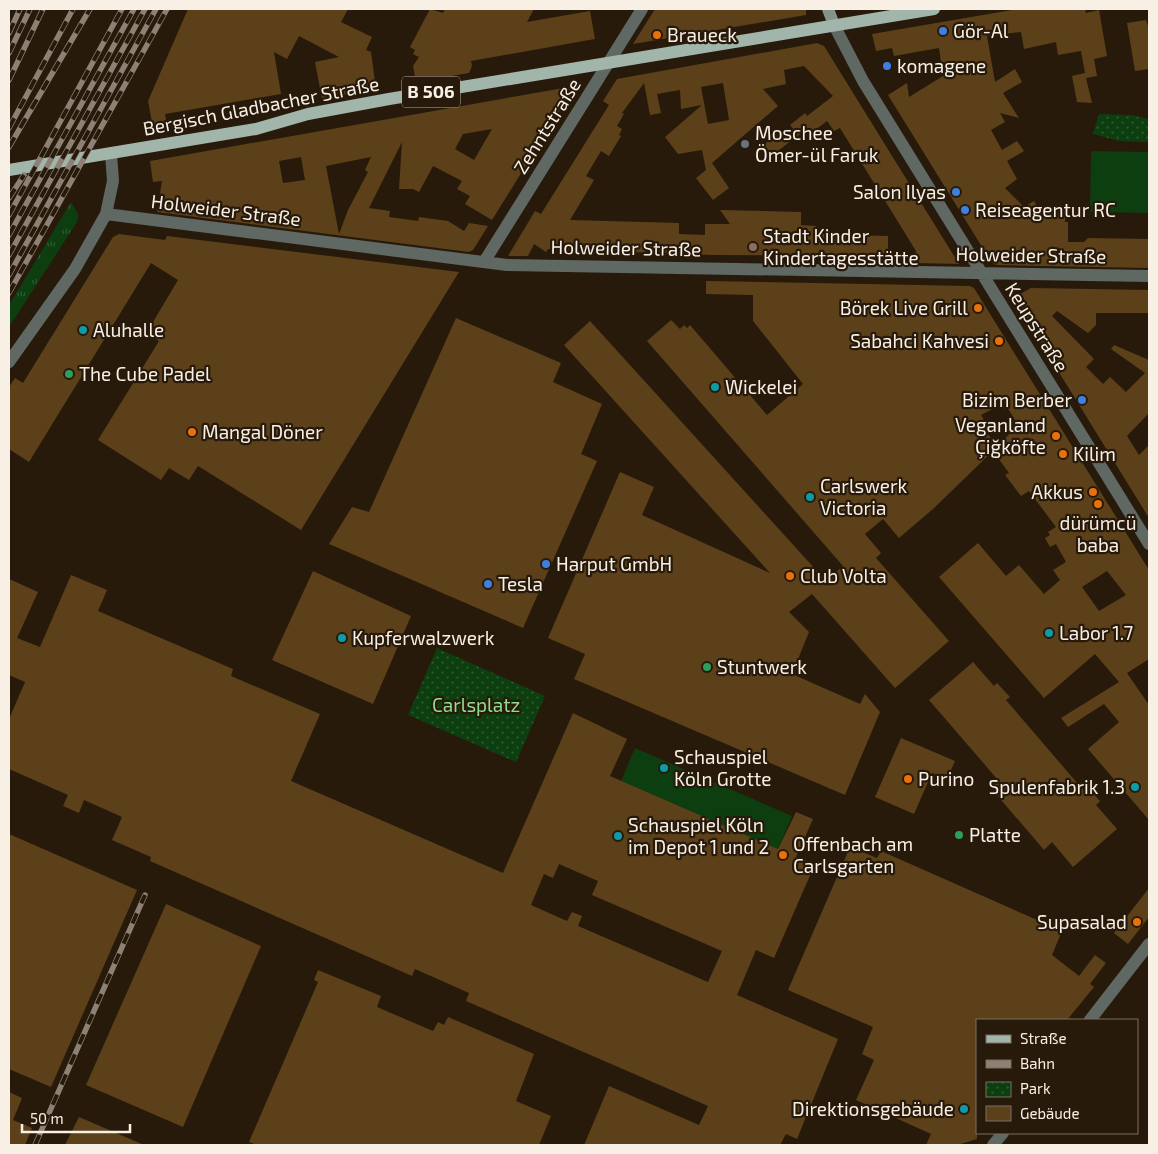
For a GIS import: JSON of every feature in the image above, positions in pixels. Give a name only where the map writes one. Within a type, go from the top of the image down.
[{"type":"main road","name":"Bergisch Gladbacher Straße","points":[[9,170],[256,129],[308,114],[608,62],[934,9]]},
{"type":"street","name":"Zehntstraße","points":[[484,262],[642,9]]},
{"type":"street","points":[[828,9],[834,26]]},
{"type":"street","name":"Keupstraße","points":[[834,26],[862,81],[1149,544]]},
{"type":"street","points":[[9,362],[75,269],[106,214],[113,181],[111,154]]},
{"type":"street","name":"Holweider Straße","points":[[106,214],[517,265],[1149,276]]},
{"type":"street","points":[[1091,1019],[1149,944]]},
{"type":"street","points":[[993,1145],[1002,1134]]},
{"type":"green space","points":[[1099,114],[1131,115],[1149,119],[1149,142],[1119,141],[1093,134]]},
{"type":"green space","points":[[1091,151],[1149,152],[1149,213],[1090,212]]},
{"type":"green space","points":[[71,202],[78,214],[77,222],[9,327],[9,305]]},
{"type":"green space","name":"Carlsplatz","points":[[437,648],[545,696],[516,762],[408,715]]},
{"type":"green space","points":[[635,748],[792,816],[778,849],[621,781]]},
{"type":"building","points":[[188,9],[348,9],[341,22],[372,37],[366,50],[371,52],[376,89],[322,99],[315,62],[339,57],[299,36],[287,59],[274,52],[281,94],[165,114],[167,125],[153,128],[148,101]]},
{"type":"building","points":[[430,9],[443,13],[445,9],[534,9],[527,22],[590,11],[595,39],[471,61],[472,66],[469,73],[416,82],[413,66],[419,57],[413,54],[415,50],[410,47]]},
{"type":"building","points":[[655,9],[806,9],[806,15],[633,44]]},
{"type":"building","points":[[1018,9],[1085,9],[1086,13],[1099,10],[1107,56],[1094,59],[1097,76],[1086,78],[1092,103],[1077,102],[1072,76],[1085,73],[1081,51],[1058,55],[1056,42],[1024,49],[1021,32],[987,36],[995,82],[1015,69],[1022,82],[1003,93],[1019,118],[1000,113],[1005,122],[991,130],[1002,150],[1017,141],[1024,151],[1007,161],[1017,179],[1005,188],[1024,207],[1034,201],[1043,216],[1052,212],[1065,212],[1065,222],[1068,222],[1068,242],[1084,242],[1088,238],[1149,239],[1149,268],[997,265],[992,263],[888,95],[907,83],[909,97],[943,76],[939,48],[894,56],[892,48],[876,51],[872,34]]},
{"type":"building","points":[[1146,20],[1149,29],[1149,69],[1135,71],[1127,23]]},
{"type":"building","points":[[817,43],[824,46],[959,264],[916,263],[916,251],[840,128],[834,131],[827,121],[810,134],[807,129],[771,156],[763,145],[774,137],[794,130],[790,125],[805,113],[807,116],[833,96],[804,66],[784,70],[786,84],[763,89],[778,106],[712,163],[729,188],[713,200],[696,178],[706,170],[702,150],[678,154],[665,137],[702,105],[681,109],[680,90],[657,94],[661,113],[650,115],[644,83],[622,113],[624,114],[617,126],[622,129],[619,135],[621,136],[609,156],[601,151],[586,176],[594,180],[570,220],[679,223],[679,234],[705,235],[705,224],[730,224],[720,210],[801,212],[801,225],[816,226],[816,234],[888,236],[888,256],[714,255],[548,249],[546,252],[534,244],[528,256],[508,256],[535,211],[541,214],[609,105],[603,101],[617,79]],"holes":[[[723,83],[729,120],[708,124],[701,87]]]},
{"type":"building","points":[[575,86],[492,220],[465,204],[470,196],[457,189],[462,181],[433,166],[419,192],[413,189],[399,189],[402,142],[369,208],[390,211],[389,217],[418,221],[419,217],[448,221],[464,231],[469,223],[488,226],[473,250],[469,252],[157,212],[162,181],[153,182],[150,161]],"holes":[[[492,129],[474,160],[455,149],[463,134]],[[301,157],[305,180],[283,183],[279,161]],[[371,157],[365,170],[368,172],[348,210],[339,234],[326,166]]]},
{"type":"building","points":[[119,234],[165,240],[167,236],[459,272],[301,530],[198,466],[189,480],[169,468],[161,480],[98,440],[159,341],[147,332],[178,280],[151,263],[29,462],[9,449],[9,387],[15,378],[23,383],[113,237]]},
{"type":"building","points":[[706,281],[970,286],[974,288],[1149,570],[1149,659],[1127,673],[1149,705],[1149,820],[1088,749],[1119,722],[1104,704],[1068,727],[1061,718],[1119,682],[1095,654],[1044,698],[939,577],[978,543],[1006,576],[1019,565],[1044,594],[1060,580],[1053,570],[1066,562],[1056,544],[1050,547],[1045,538],[1050,535],[1048,532],[1056,527],[1029,491],[1021,496],[1005,475],[1009,473],[993,451],[995,449],[933,509],[899,538],[883,519],[865,534],[881,553],[876,558],[949,641],[895,688],[812,594],[789,612],[809,632],[792,674],[860,704],[865,694],[880,712],[845,795],[574,679],[585,654],[548,638],[620,472],[654,487],[642,515],[770,573],[564,345],[590,321],[826,581],[843,566],[647,341],[671,320],[680,329],[684,325],[687,328],[690,325],[767,415],[803,384],[753,321],[753,295],[706,294]],"holes":[[[1000,405],[1003,409],[1007,407],[1018,425],[997,447],[980,423],[984,420],[981,415]],[[1107,571],[1126,595],[1099,611],[1082,587]]]},
{"type":"building","points":[[1031,288],[1149,290],[1149,313],[1096,313],[1096,325],[1088,333],[1057,311],[1052,316],[1094,359],[1086,367],[1103,384],[1110,377],[1126,392],[1145,373],[1111,349],[1114,345],[1149,360],[1149,413],[1127,436],[1139,455],[1149,445],[1149,518],[1013,298]]},
{"type":"building","points":[[456,318],[561,363],[553,382],[602,404],[581,454],[597,461],[523,628],[329,544],[352,507],[369,512]]},
{"type":"building","name":"Kupferwalzwerk","points":[[313,571],[411,616],[373,704],[272,660]]},
{"type":"building","points":[[71,575],[107,590],[98,611],[233,669],[231,676],[320,714],[291,781],[503,873],[573,713],[627,739],[610,776],[778,849],[796,812],[813,819],[796,857],[815,864],[774,958],[756,950],[737,995],[838,1039],[797,1139],[786,1134],[780,1145],[584,1145],[609,1086],[699,1125],[708,1106],[466,1001],[469,993],[415,969],[412,976],[150,861],[151,857],[112,840],[122,817],[84,800],[79,813],[63,806],[68,795],[9,769],[9,719],[25,682],[9,675],[9,579],[38,592],[17,638],[40,647]],"holes":[[[559,864],[598,881],[592,895],[722,951],[708,982],[578,926],[582,916],[572,912],[567,921],[531,905],[544,874],[553,878]]]},
{"type":"building","points":[[973,662],[994,686],[997,683],[1010,697],[1006,700],[1084,791],[1087,787],[1100,801],[1096,805],[1117,829],[1073,867],[1052,842],[1044,850],[990,787],[998,780],[929,700]]},
{"type":"building","points":[[901,738],[955,761],[947,779],[932,773],[914,814],[875,797]]},
{"type":"building","points":[[9,834],[137,890],[51,1087],[9,1069]]},
{"type":"building","points":[[850,847],[877,858],[881,851],[1062,931],[1052,955],[1079,976],[1095,955],[1106,963],[1090,984],[1094,987],[1068,1019],[976,1019],[977,1139],[957,1145],[926,1145],[931,1134],[856,1100],[874,1060],[862,1054],[873,1027],[788,990]]},
{"type":"building","points":[[1149,888],[1149,917],[1128,944],[1114,933]]},
{"type":"building","points":[[166,904],[261,946],[183,1127],[86,1085]]},
{"type":"building","points":[[318,970],[381,996],[377,1007],[433,1031],[438,1022],[444,1025],[448,1017],[534,1054],[516,1101],[551,1116],[539,1145],[257,1145],[249,1142],[318,982],[314,980]]},
{"type":"building","points":[[9,1092],[22,1098],[13,1120],[32,1128],[25,1145],[9,1145]]},
{"type":"building","points":[[79,1117],[144,1145],[65,1145]]},
{"type":"railway","points":[[9,33],[20,9]]},
{"type":"railway","points":[[9,53],[30,9]]},
{"type":"railway","points":[[9,80],[43,9]]},
{"type":"railway","points":[[9,128],[73,9]]},
{"type":"railway","points":[[9,147],[90,9]]},
{"type":"railway","points":[[9,215],[122,9]]},
{"type":"railway","points":[[9,235],[134,9]]},
{"type":"railway","points":[[9,255],[145,9]]},
{"type":"railway","points":[[9,275],[156,9]]},
{"type":"railway","points":[[9,293],[167,9]]},
{"type":"railway","points":[[9,198],[24,175]]},
{"type":"railway","points":[[35,1145],[145,895]]},
{"type":"place","name":"Gör-Al","points":[[943,31]]},
{"type":"place","name":"Braueck","points":[[657,35]]},
{"type":"place","name":"komagene","points":[[887,66]]},
{"type":"place","name":"Moschee Ömer-ül Faruk","points":[[745,144]]},
{"type":"place","name":"Salon Ilyas","points":[[956,192]]},
{"type":"place","name":"Reiseagentur RC","points":[[965,210]]},
{"type":"place","name":"Stadt Kinder Kindertagesstätte","points":[[753,247]]},
{"type":"place","name":"Börek Live Grill","points":[[978,308]]},
{"type":"place","name":"Aluhalle","points":[[83,330]]},
{"type":"place","name":"Sabahci Kahvesi","points":[[999,341]]},
{"type":"place","name":"The Cube Padel","points":[[69,374]]},
{"type":"place","name":"Wickelei","points":[[715,387]]},
{"type":"place","name":"Bizim Berber","points":[[1082,400]]},
{"type":"place","name":"Mangal Döner","points":[[192,432]]},
{"type":"place","name":"Veganland Çiğköfte","points":[[1056,436]]},
{"type":"place","name":"Kilim","points":[[1063,454]]},
{"type":"place","name":"Akkus","points":[[1093,492]]},
{"type":"place","name":"Carlswerk Victoria","points":[[810,497]]},
{"type":"place","name":"dürümcü baba","points":[[1098,504]]},
{"type":"place","name":"Harput GmbH","points":[[546,564]]},
{"type":"place","name":"Club Volta","points":[[790,576]]},
{"type":"place","name":"Tesla","points":[[488,584]]},
{"type":"place","name":"Labor 1.7","points":[[1049,633]]},
{"type":"place","name":"Kupferwalzwerk","points":[[342,638]]},
{"type":"place","name":"Stuntwerk","points":[[707,667]]},
{"type":"place","name":"Schauspiel Köln Grotte","points":[[664,768]]},
{"type":"place","name":"Purino","points":[[908,779]]},
{"type":"place","name":"Spulenfabrik 1.3","points":[[1135,787]]},
{"type":"place","name":"Platte","points":[[959,835]]},
{"type":"place","name":"Schauspiel Köln im Depot 1 und 2","points":[[618,836]]},
{"type":"place","name":"Offenbach am Carlsgarten","points":[[783,855]]},
{"type":"place","name":"Supasalad","points":[[1137,922]]},
{"type":"place","name":"Direktionsgebäude","points":[[964,1109]]}]
